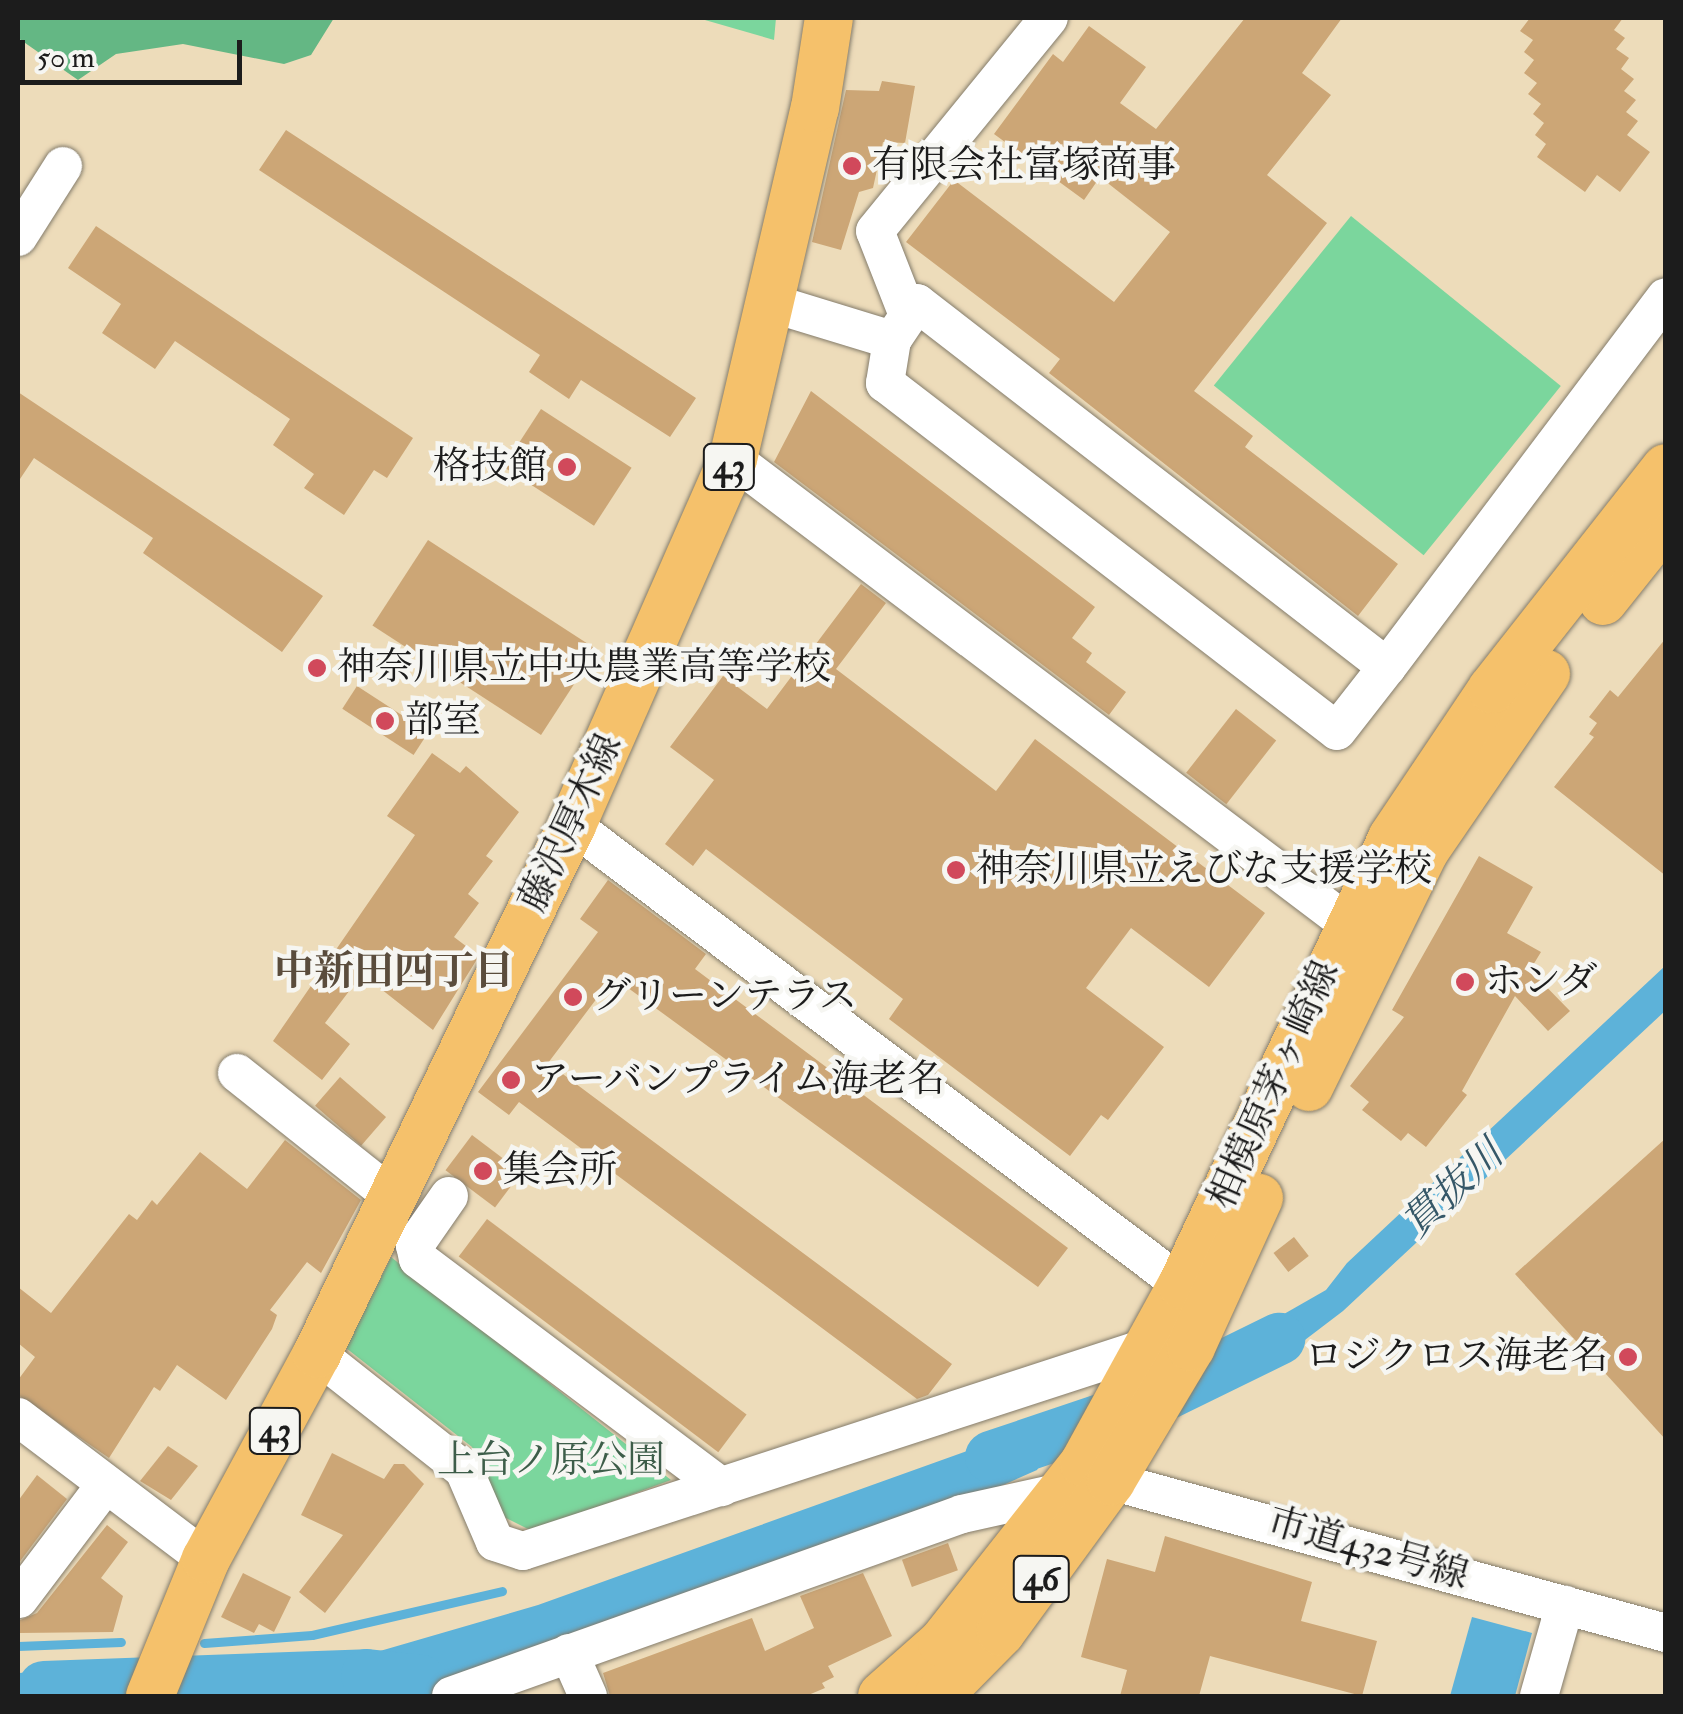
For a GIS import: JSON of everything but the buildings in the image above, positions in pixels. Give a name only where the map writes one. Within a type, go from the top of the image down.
[{"type":"main road","name":"藤沢厚木線","points":[[156,1682],[206,1559],[317,1354],[572,825],[732,459],[771,303],[829,18]]},
{"type":"main road","name":"相模原茅ヶ崎線","points":[[1170,1347],[1182,1286],[1347,923],[1438,762],[1666,468]]},
{"type":"main road","name":"相模原茅ヶ崎線","points":[[938,1696],[1001,1632],[1170,1347],[1424,852],[1518,709],[1666,522]]},
{"type":"main road","name":"相模原茅ヶ崎線","points":[[882,1696],[942,1643],[1098,1470]]},
{"type":"street","points":[[900,327],[875,231],[1048,18]]},
{"type":"street","points":[[18,237],[63,166]]},
{"type":"street","points":[[1387,667],[917,303],[900,327],[885,384],[1337,731],[1387,667],[1666,297]]},
{"type":"street","points":[[771,303],[900,327]]},
{"type":"street","points":[[732,459],[1347,923]]},
{"type":"street","points":[[572,825],[1182,1286]]},
{"type":"street","points":[[237,1073],[393,1197]]},
{"type":"street","points":[[449,1196],[415,1244],[418,1258],[722,1487]]},
{"type":"street","points":[[317,1354],[464,1470],[479,1495],[487,1529],[508,1551],[1170,1347]]},
{"type":"street","points":[[18,1418],[206,1559]]},
{"type":"street","points":[[451,1696],[962,1514],[1098,1470]]},
{"type":"street","name":"市道432号線","points":[[1098,1470],[1666,1633]]},
{"type":"street","points":[[18,1599],[106,1484]]},
{"type":"street","points":[[1539,1696],[1565,1605]]},
{"type":"street","points":[[569,1652],[588,1696]]},
{"type":"green space","points":[[18,18],[334,18],[311,55],[284,64],[183,44],[116,54],[78,80],[18,38]]},
{"type":"green space","points":[[698,18],[776,18],[774,40]]},
{"type":"green space","points":[[1351,216],[1561,386],[1424,555],[1214,385]]},
{"type":"green space","name":"上台ノ原公園","points":[[391,1257],[671,1480],[532,1531],[504,1517],[472,1447],[346,1348]]},
{"type":"water","name":"貫抜川","points":[[1665,966],[1665,1011],[1343,1311],[1276,1362],[1200,1404],[1228,1346],[1326,1290],[1347,1263]]},
{"type":"water","points":[[1073,1413],[1037,1470],[976,1497],[416,1696],[364,1696],[349,1660],[538,1605]]},
{"type":"water","points":[[1472,1617],[1532,1633],[1515,1696],[1450,1696]]},
{"type":"waterway","points":[[991,1457],[1142,1406],[1279,1339]]},
{"type":"waterway","points":[[204,1643],[312,1635],[502,1591]]},
{"type":"waterway","points":[[18,1646],[121,1642]]},
{"type":"waterway","points":[[44,1687],[367,1675],[421,1681]]},
{"type":"waterway","points":[[18,1688],[44,1687]]},
{"type":"place","name":"有限会社富塚商事","points":[[852,166]]},
{"type":"place","name":"格技館","points":[[567,467]]},
{"type":"place","name":"神奈川県立中央農業高等学校","points":[[317,668]]},
{"type":"place","name":"部室","points":[[385,721]]},
{"type":"place","name":"神奈川県立えびな支援学校","points":[[956,870]]},
{"type":"place","name":"ホンダ","points":[[1465,982]]},
{"type":"place","name":"グリーンテラス","points":[[573,997]]},
{"type":"place","name":"アーバンプライム海老名","points":[[511,1080]]},
{"type":"place","name":"集会所","points":[[483,1171]]},
{"type":"place","name":"ロジクロス海老名","points":[[1628,1357]]},
{"type":"district","name":"中新田四丁目","points":[[394,972]]}]
